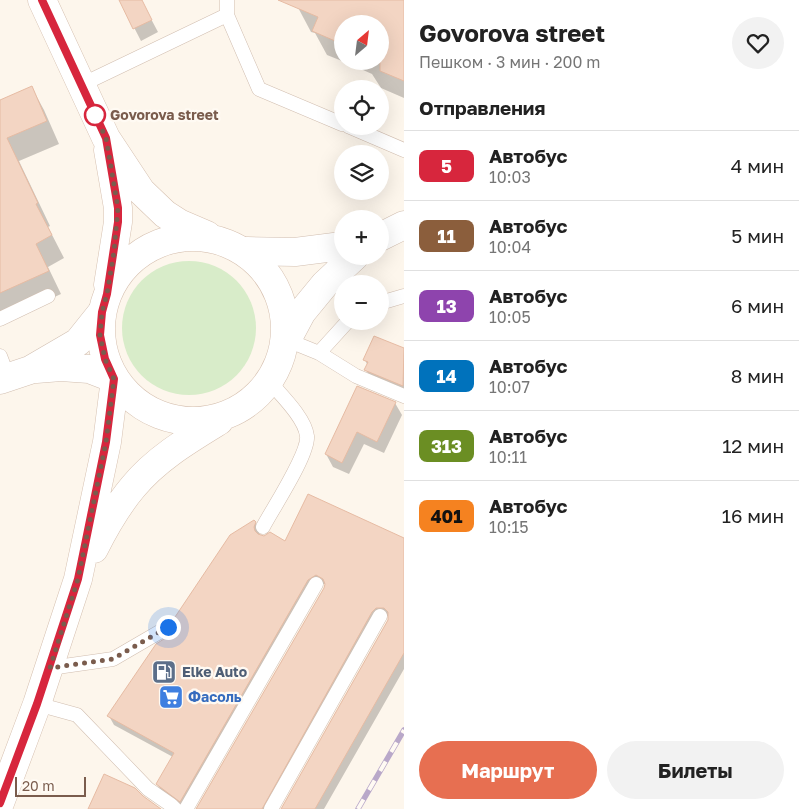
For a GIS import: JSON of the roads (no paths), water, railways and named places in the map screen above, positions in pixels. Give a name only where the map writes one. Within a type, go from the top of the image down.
[{"type":"main road","points":[[42,0],[106,138],[141,191],[153,203],[179,223],[246,251],[295,252],[334,247]]},
{"type":"main road","points":[[106,138],[118,208],[114,252],[100,335],[105,359],[114,379],[128,396],[144,408],[166,418],[192,422],[213,420],[228,415]]},
{"type":"main road","points":[[389,232],[404,225]]},
{"type":"main road","points":[[9,371],[78,342],[104,303],[122,270],[139,253],[176,238],[201,237],[218,240]]},
{"type":"main road","points":[[246,251],[265,271],[277,292],[284,310],[287,340]]},
{"type":"main road","points":[[78,579],[112,516],[134,486],[159,461],[187,440],[247,405],[270,382],[281,359],[287,340],[302,312],[324,284],[345,265]]},
{"type":"main road","points":[[9,371],[61,367],[88,369],[114,379]]},
{"type":"main road","points":[[0,803],[50,668],[78,579],[106,442],[114,379]]},
{"type":"lane","points":[[227,0],[227,15],[259,89],[334,121]]},
{"type":"lane","points":[[81,85],[227,15]]},
{"type":"lane","points":[[369,135],[404,150]]},
{"type":"lane","points":[[0,318],[48,296]]},
{"type":"lane","points":[[389,300],[404,296]]},
{"type":"lane","points":[[319,354],[340,330]]},
{"type":"lane","points":[[287,340],[319,354],[356,376],[404,396]]},
{"type":"lane","points":[[263,527],[304,452],[307,435],[298,414],[270,382]]},
{"type":"lane","points":[[186,809],[316,584]]},
{"type":"lane","points":[[271,809],[380,616]]},
{"type":"lane","points":[[50,668],[113,659],[168,627]]},
{"type":"lane","points":[[37,704],[77,716],[148,789],[175,809]]},
{"type":"railway","points":[[358,809],[404,730]]},
{"type":"place","name":"Govorova street","points":[[95,115]]},
{"type":"place","name":"Elke Auto","points":[[164,672]]},
{"type":"place","name":"Фасоль","points":[[171,697]]}]
